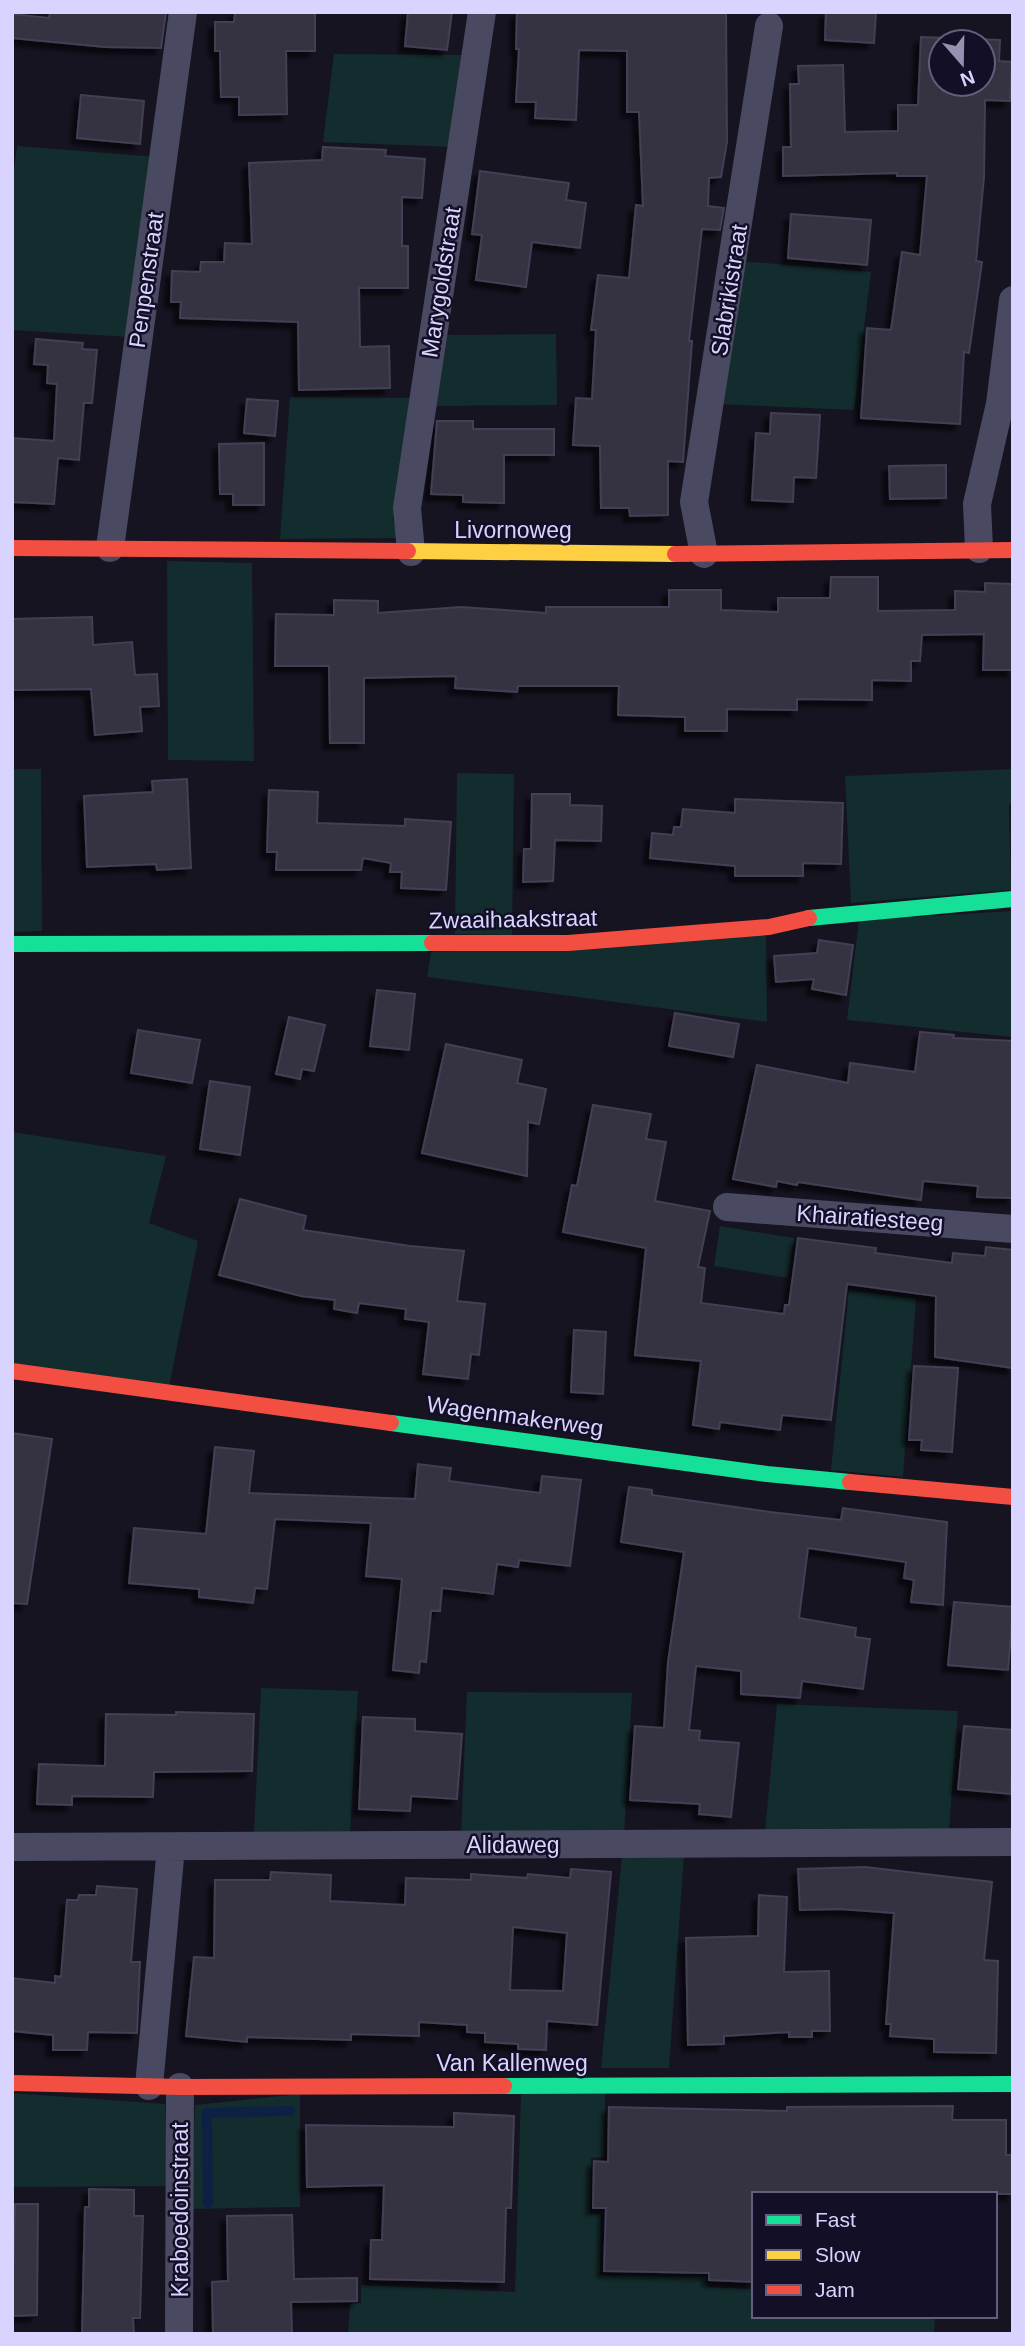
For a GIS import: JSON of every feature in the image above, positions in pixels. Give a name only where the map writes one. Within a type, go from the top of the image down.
[{"type":"street","name":"Penpenstraat","points":[[110,548],[183,12]]},
{"type":"street","name":"Marygoldstraat","points":[[411,552],[407,508],[482,12]]},
{"type":"street","name":"Slabrikistraat","points":[[704,554],[694,502],[769,26]]},
{"type":"street","points":[[979,549],[977,504],[1000,404],[1013,300]]},
{"type":"street","name":"Livornoweg","points":[[12,548],[704,554],[1013,550]]},
{"type":"street","name":"Zwaaihaakstraat","points":[[12,944],[568,943],[769,927],[821,915],[1013,899]]},
{"type":"street","name":"Khairatiesteeg","points":[[727,1207],[1013,1228]]},
{"type":"street","name":"Wagenmakerweg","points":[[12,1371],[767,1475],[1013,1497]]},
{"type":"street","name":"Alidaweg","points":[[12,1847],[1013,1842]]},
{"type":"street","points":[[149,2086],[171,1847]]},
{"type":"street","name":"Van Kallenweg","points":[[12,2083],[180,2087],[1013,2084]]},
{"type":"street","name":"Kraboedoinstraat","points":[[179,2334],[180,2087]]},
{"type":"green space","points":[[334,54],[468,55],[454,147],[323,142]]},
{"type":"green space","points":[[17,146],[157,157],[130,337],[12,330],[12,185]]},
{"type":"green space","points":[[740,261],[871,272],[854,410],[718,404]]},
{"type":"green space","points":[[556,334],[557,405],[431,406],[443,335]]},
{"type":"green space","points":[[290,397],[413,398],[393,518],[397,538],[280,539]]},
{"type":"green space","points":[[167,561],[252,563],[254,761],[168,760]]},
{"type":"green space","points":[[12,769],[41,769],[42,931],[12,932]]},
{"type":"green space","points":[[1013,769],[1013,803],[1009,805],[1011,890],[851,903],[845,776]]},
{"type":"green space","points":[[457,773],[514,774],[512,935],[455,934]]},
{"type":"green space","points":[[1013,911],[1013,1037],[847,1020],[859,920]]},
{"type":"green space","points":[[766,934],[767,1022],[427,977],[431,952]]},
{"type":"green space","points":[[12,1132],[166,1156],[149,1223],[198,1241],[169,1387],[12,1366]]},
{"type":"green space","points":[[720,1226],[794,1238],[788,1278],[714,1266]]},
{"type":"green space","points":[[849,1290],[916,1299],[903,1477],[831,1470]]},
{"type":"green space","points":[[261,1688],[358,1691],[350,1834],[254,1832]]},
{"type":"green space","points":[[467,1692],[632,1693],[624,1836],[461,1836]]},
{"type":"green space","points":[[777,1704],[958,1711],[949,1829],[765,1832]]},
{"type":"green space","points":[[684,1854],[669,2068],[601,2068],[622,1856]]},
{"type":"green space","points":[[12,2093],[165,2104],[168,2186],[12,2187]]},
{"type":"green space","points":[[300,2094],[300,2207],[191,2209],[195,2105]]},
{"type":"green space","points":[[521,2094],[605,2094],[604,2157],[591,2158],[590,2214],[601,2214],[600,2275],[706,2277],[707,2287],[752,2289],[752,2318],[935,2318],[934,2334],[348,2334],[350,2304],[361,2303],[361,2285],[515,2292]]},
{"type":"building","points":[[50,12],[166,12],[161,48],[105,47],[12,38],[12,14],[49,18]]},
{"type":"building","points":[[235,12],[315,12],[315,51],[286,51],[287,114],[239,115],[239,97],[221,97],[220,51],[215,51],[215,22],[234,22]]},
{"type":"building","points":[[408,12],[452,12],[447,50],[405,46]]},
{"type":"building","points":[[517,12],[726,12],[727,142],[721,177],[709,178],[708,206],[724,208],[720,230],[702,229],[689,341],[692,341],[683,462],[668,461],[668,515],[630,516],[629,508],[601,508],[600,446],[573,445],[576,398],[592,399],[596,330],[591,330],[598,275],[629,278],[636,205],[643,206],[639,112],[627,112],[627,51],[579,50],[576,120],[535,118],[536,102],[516,102],[519,49],[516,49]]},
{"type":"building","points":[[826,12],[876,12],[874,43],[825,40]]},
{"type":"building","points":[[921,37],[927,37],[927,98],[997,98],[997,40],[1000,40],[999,61],[1012,62],[1010,101],[985,100],[984,177],[976,261],[982,262],[969,353],[964,352],[960,424],[861,418],[867,328],[891,330],[902,252],[920,255],[927,176],[897,176],[897,173],[783,176],[783,147],[791,147],[790,84],[799,84],[798,66],[843,65],[845,132],[898,131],[898,105],[918,105]]},
{"type":"building","points":[[81,95],[144,101],[140,144],[77,138]]},
{"type":"building","points":[[323,147],[386,150],[385,156],[425,159],[422,198],[402,197],[402,246],[408,246],[408,288],[359,288],[360,347],[389,346],[390,388],[299,390],[298,322],[180,318],[181,302],[171,302],[172,271],[200,272],[201,262],[224,262],[225,243],[252,244],[249,163],[322,160]]},
{"type":"building","points":[[480,171],[569,183],[566,200],[586,203],[580,248],[532,242],[526,287],[476,280],[482,235],[472,234]]},
{"type":"building","points":[[791,214],[871,220],[867,265],[788,258]]},
{"type":"building","points":[[36,339],[83,343],[82,349],[97,350],[92,403],[84,403],[79,460],[58,458],[54,504],[12,502],[12,438],[54,441],[57,384],[47,383],[48,365],[34,364]]},
{"type":"building","points":[[247,399],[278,401],[275,436],[244,433]]},
{"type":"building","points":[[771,413],[820,415],[816,478],[794,477],[793,502],[752,500],[756,433],[770,434]]},
{"type":"building","points":[[437,421],[473,421],[473,429],[554,429],[554,455],[504,455],[504,503],[463,502],[463,495],[431,494]]},
{"type":"building","points":[[264,443],[264,505],[233,505],[233,494],[220,494],[219,444]]},
{"type":"building","points":[[946,465],[946,498],[890,499],[889,466]]},
{"type":"building","points":[[831,577],[878,577],[878,611],[955,610],[955,591],[985,592],[985,583],[1013,584],[1013,670],[983,670],[984,634],[922,635],[920,661],[911,661],[911,681],[872,680],[872,700],[797,699],[797,710],[727,709],[727,731],[685,731],[685,717],[618,715],[619,686],[518,686],[517,692],[455,688],[456,676],[364,678],[364,743],[330,743],[329,666],[275,666],[276,614],[334,615],[334,600],[378,601],[378,613],[461,607],[546,613],[546,607],[669,607],[669,590],[721,590],[721,610],[778,612],[778,598],[830,598]]},
{"type":"building","points":[[92,617],[93,645],[132,642],[135,675],[157,674],[159,706],[140,707],[142,731],[95,735],[91,689],[12,690],[12,619]]},
{"type":"building","points":[[187,779],[191,868],[157,870],[156,864],[87,867],[84,796],[153,792],[152,781]]},
{"type":"building","points":[[269,790],[318,792],[317,823],[405,826],[405,819],[451,822],[446,890],[401,888],[402,872],[390,872],[391,863],[363,858],[361,870],[276,870],[277,852],[267,852]]},
{"type":"building","points":[[532,794],[570,794],[570,805],[602,806],[601,841],[555,840],[553,881],[523,882],[524,849],[531,849]]},
{"type":"building","points":[[735,799],[843,803],[841,864],[803,863],[803,876],[735,876],[735,866],[650,858],[652,833],[673,835],[674,827],[681,827],[683,809],[735,813]]},
{"type":"building","points":[[819,940],[853,945],[846,995],[812,989],[814,979],[776,982],[774,956],[817,953]]},
{"type":"building","points":[[377,990],[415,994],[409,1050],[370,1046]]},
{"type":"building","points":[[675,1013],[739,1024],[733,1057],[669,1046]]},
{"type":"building","points":[[289,1017],[325,1025],[314,1071],[302,1069],[300,1079],[276,1074]]},
{"type":"building","points":[[138,1030],[200,1040],[192,1083],[131,1073]]},
{"type":"building","points":[[920,1032],[954,1035],[953,1038],[1013,1041],[1013,1198],[977,1197],[978,1186],[923,1181],[921,1200],[798,1182],[797,1185],[777,1181],[776,1187],[733,1179],[757,1065],[848,1083],[850,1063],[915,1072]]},
{"type":"building","points":[[446,1044],[522,1060],[517,1083],[546,1089],[539,1124],[528,1122],[527,1176],[422,1153]]},
{"type":"building","points":[[210,1081],[250,1087],[240,1155],[200,1149]]},
{"type":"building","points":[[593,1105],[651,1114],[646,1139],[666,1142],[655,1201],[710,1211],[698,1267],[705,1268],[701,1303],[784,1314],[785,1305],[789,1305],[798,1238],[876,1248],[875,1253],[952,1263],[953,1253],[985,1256],[986,1247],[1013,1250],[1013,1368],[935,1357],[936,1296],[847,1284],[831,1420],[782,1415],[780,1430],[720,1422],[719,1429],[693,1425],[701,1361],[635,1355],[646,1248],[563,1232],[572,1185],[577,1186]]},
{"type":"building","points":[[240,1199],[306,1216],[303,1230],[464,1251],[457,1301],[485,1304],[479,1355],[471,1354],[468,1379],[423,1374],[429,1322],[405,1319],[406,1309],[359,1303],[357,1313],[334,1309],[335,1300],[301,1296],[219,1275]]},
{"type":"building","points":[[574,1330],[606,1332],[603,1394],[571,1392]]},
{"type":"building","points":[[914,1366],[958,1368],[952,1452],[921,1450],[922,1440],[909,1440]]},
{"type":"building","points":[[12,1433],[52,1439],[27,1604],[12,1603]]},
{"type":"building","points":[[215,1447],[254,1451],[249,1493],[415,1499],[418,1464],[451,1468],[449,1481],[540,1493],[542,1476],[581,1480],[570,1566],[519,1560],[518,1567],[497,1564],[493,1594],[442,1588],[440,1611],[431,1611],[426,1662],[420,1661],[419,1673],[393,1670],[402,1579],[366,1576],[371,1523],[275,1519],[267,1589],[255,1588],[253,1603],[199,1597],[199,1589],[129,1583],[134,1528],[206,1534]]},
{"type":"building","points":[[629,1487],[652,1490],[652,1495],[841,1520],[843,1508],[947,1522],[943,1605],[911,1602],[914,1580],[904,1578],[906,1562],[808,1548],[799,1618],[856,1628],[855,1637],[870,1639],[863,1689],[802,1681],[800,1698],[741,1694],[741,1671],[696,1666],[689,1730],[700,1731],[699,1740],[739,1743],[731,1817],[699,1814],[700,1804],[630,1800],[635,1726],[664,1728],[668,1662],[684,1552],[621,1542]]},
{"type":"building","points":[[954,1602],[1013,1607],[1008,1670],[948,1665]]},
{"type":"building","points":[[176,1712],[254,1714],[252,1771],[154,1772],[153,1797],[72,1796],[72,1805],[37,1804],[39,1764],[105,1766],[106,1714],[176,1715]]},
{"type":"building","points":[[363,1717],[415,1719],[415,1731],[462,1734],[457,1799],[411,1796],[410,1811],[359,1809]]},
{"type":"building","points":[[964,1726],[1013,1730],[1011,1794],[958,1789]]},
{"type":"building","points":[[865,1867],[992,1882],[984,1960],[998,1961],[996,2053],[934,2052],[934,2039],[890,2036],[891,2024],[886,2024],[894,1913],[840,1909],[800,1910],[798,1869]]},
{"type":"building","points":[[571,1869],[611,1872],[597,2025],[547,2021],[546,2050],[518,2049],[518,2044],[485,2042],[485,2033],[467,2032],[467,2025],[419,2022],[419,2036],[351,2034],[351,2040],[247,2037],[247,2042],[186,2036],[194,1957],[214,1958],[215,1880],[270,1880],[271,1872],[331,1875],[330,1901],[405,1905],[406,1878],[471,1880],[471,1874],[527,1878],[528,1874],[570,1878]],"holes":[[[513,1927],[567,1933],[563,1991],[510,1990]]]},
{"type":"building","points":[[97,1886],[137,1889],[131,1962],[140,1962],[137,2033],[88,2032],[87,2050],[53,2050],[53,2035],[12,2031],[12,1978],[55,1983],[55,1976],[61,1977],[67,1900],[78,1900],[79,1895],[96,1895]]},
{"type":"building","points":[[759,1895],[787,1897],[784,1972],[829,1971],[830,2031],[812,2031],[812,2037],[789,2037],[789,2032],[724,2036],[724,2044],[688,2045],[686,1938],[758,1936]]},
{"type":"building","points":[[953,2106],[952,2120],[1006,2120],[1006,2155],[1013,2155],[1013,2194],[752,2192],[752,2282],[709,2280],[709,2273],[604,2271],[606,2208],[593,2208],[594,2161],[608,2162],[609,2107],[787,2111],[787,2107]]},
{"type":"building","points":[[454,2113],[514,2116],[511,2208],[506,2208],[504,2282],[370,2279],[371,2240],[382,2240],[384,2185],[307,2187],[306,2125],[454,2127]]},
{"type":"building","points":[[89,2189],[134,2190],[134,2216],[143,2216],[140,2318],[133,2318],[134,2334],[82,2334],[85,2207],[89,2207]]},
{"type":"building","points":[[15,2204],[38,2204],[37,2315],[12,2316]]},
{"type":"building","points":[[292,2215],[294,2279],[357,2278],[357,2301],[291,2302],[292,2334],[213,2334],[212,2282],[228,2281],[227,2216]]},
{"type":"waterway","points":[[208,2203],[207,2113],[290,2111]]},
{"type":"traffic: fast","points":[[809,918],[1013,899]]},
{"type":"traffic: fast","points":[[12,944],[432,943]]},
{"type":"traffic: fast","points":[[391,1423],[767,1474],[850,1482]]},
{"type":"traffic: fast","points":[[504,2086],[1013,2084]]},
{"type":"traffic: slow","points":[[408,551],[675,554]]},
{"type":"traffic: jam","points":[[12,548],[408,551]]},
{"type":"traffic: jam","points":[[675,554],[1013,550]]},
{"type":"traffic: jam","points":[[432,943],[568,943],[769,927],[809,918]]},
{"type":"traffic: jam","points":[[12,1371],[391,1423]]},
{"type":"traffic: jam","points":[[850,1482],[1013,1497]]},
{"type":"traffic: jam","points":[[12,2083],[180,2087],[504,2086]]}]
